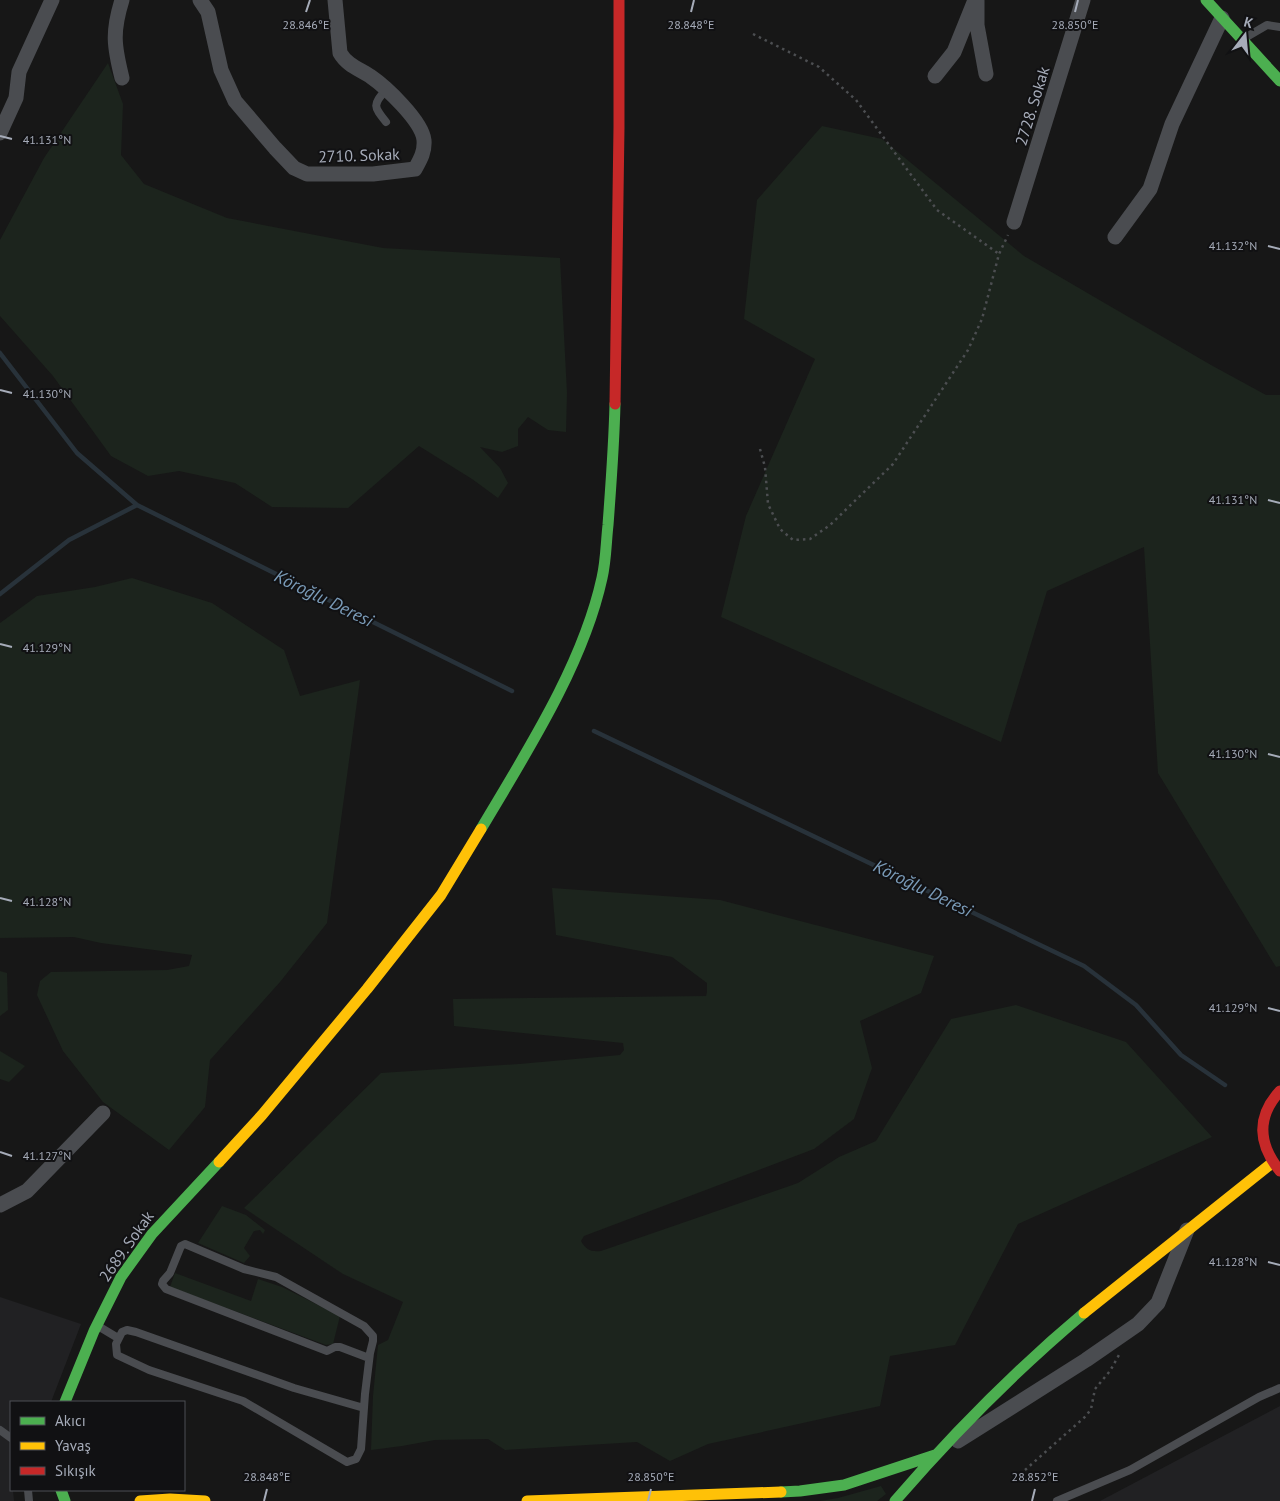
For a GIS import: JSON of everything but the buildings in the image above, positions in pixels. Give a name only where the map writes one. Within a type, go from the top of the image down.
[{"type":"main road","name":"2689. Sokak","points":[[65,1401],[96,1325],[121,1277],[152,1234],[262,1115],[367,989],[441,895],[529,749],[568,675],[581,644],[596,603],[604,567],[614,454],[619,127],[618,0]]},
{"type":"main road","points":[[1206,0],[1280,81]]},
{"type":"main road","points":[[895,1501],[935,1455],[1043,1347],[1106,1294],[1188,1230],[1276,1167],[1264,1147],[1262,1129],[1265,1112],[1274,1096],[1280,1091]]},
{"type":"main road","points":[[527,1501],[800,1491],[844,1485],[935,1455]]},
{"type":"main road","points":[[140,1501],[170,1499],[205,1501]]},
{"type":"street","points":[[0,133],[16,98],[20,72],[52,0]]},
{"type":"street","points":[[122,0],[114,38],[122,78]]},
{"type":"street","name":"2710. Sokak","points":[[200,0],[208,12],[221,70],[236,101],[294,168],[307,174],[373,174],[415,170],[424,153],[424,139],[414,117],[372,77],[344,60],[340,53],[336,0]]},
{"type":"street","points":[[976,0],[977,24],[986,74]]},
{"type":"street","points":[[935,76],[954,52],[976,0]]},
{"type":"street","name":"2728. Sokak","points":[[1014,222],[1083,0]]},
{"type":"street","points":[[1115,237],[1150,189],[1172,124],[1222,18]]},
{"type":"street","points":[[0,1205],[27,1191],[103,1114]]},
{"type":"street","points":[[935,1455],[1086,1360],[1138,1324],[1158,1303],[1188,1230]]},
{"type":"lane","points":[[1242,40],[1267,25],[1280,27]]},
{"type":"lane","points":[[386,90],[375,105],[375,109],[386,122]]},
{"type":"lane","points":[[364,1408],[294,1388],[136,1332],[127,1330],[122,1332],[116,1344],[117,1356],[149,1370],[243,1401],[347,1462],[356,1458],[361,1449],[369,1358],[374,1342],[373,1336],[364,1326],[276,1277],[244,1269],[185,1244],[181,1246],[170,1273],[163,1281],[162,1284],[166,1288],[318,1347],[327,1350],[340,1347],[369,1358]]},
{"type":"lane","points":[[96,1325],[118,1338]]},
{"type":"lane","points":[[1058,1501],[1130,1470],[1259,1397],[1280,1388]]},
{"type":"path","points":[[753,34],[819,67],[856,100],[937,210],[998,254]]},
{"type":"path","points":[[760,449],[766,467],[768,504],[780,528],[793,540],[810,539],[830,525],[893,464],[968,350],[982,319],[998,254],[1014,222]]},
{"type":"path","points":[[1025,1470],[1086,1416],[1091,1409],[1095,1390],[1110,1371],[1124,1348]]},
{"type":"shaded area","points":[[108,63],[123,104],[121,155],[144,184],[227,218],[383,248],[560,258],[567,393],[566,432],[548,430],[528,417],[518,429],[518,446],[502,452],[480,447],[500,468],[508,483],[498,498],[472,479],[419,446],[348,508],[272,507],[235,483],[179,471],[148,476],[111,456],[53,376],[0,316],[0,240],[44,158]]},
{"type":"shaded area","points":[[822,126],[882,139],[1024,256],[1266,395],[1280,395],[1280,966],[1276,967],[1158,773],[1144,547],[1047,591],[1001,742],[721,617],[746,516],[815,359],[744,319],[757,200]]},
{"type":"shaded area","points":[[132,578],[212,603],[284,650],[300,696],[360,680],[327,923],[280,982],[210,1060],[205,1107],[169,1150],[103,1102],[63,1051],[37,995],[40,981],[51,972],[167,970],[189,966],[192,955],[101,943],[74,937],[0,938],[0,623],[37,596],[95,587]]},
{"type":"shaded area","points":[[552,888],[720,900],[934,956],[921,993],[860,1021],[872,1068],[854,1119],[814,1149],[584,1236],[581,1241],[589,1250],[601,1251],[798,1183],[839,1157],[876,1141],[951,1019],[1016,1005],[1126,1042],[1212,1137],[1018,1224],[955,1345],[890,1356],[880,1406],[708,1444],[670,1461],[637,1442],[505,1450],[488,1439],[435,1440],[371,1450],[373,1396],[378,1345],[388,1340],[403,1302],[343,1274],[244,1208],[381,1073],[620,1055],[624,1050],[623,1043],[454,1026],[453,999],[706,996],[707,983],[672,957],[556,935]]},
{"type":"shaded area","points":[[0,971],[7,973],[8,1010],[0,1016]]},
{"type":"shaded area","points":[[0,1051],[25,1066],[9,1082],[0,1079]]},
{"type":"shaded area","points":[[222,1206],[246,1215],[265,1230],[263,1234],[260,1230],[254,1231],[244,1248],[250,1256],[244,1263],[198,1243]]},
{"type":"shaded area","points":[[175,1273],[251,1301],[258,1279],[282,1287],[340,1316],[333,1344],[326,1345],[170,1287]]},
{"type":"shaded area","points":[[0,1297],[81,1324],[51,1401],[10,1401],[10,1491],[13,1491],[14,1501],[0,1501]]},
{"type":"shaded area","points":[[1280,1406],[1280,1501],[1100,1501]]},
{"type":"shaded area","points":[[881,1486],[886,1494],[877,1501],[820,1501],[838,1498]]},
{"type":"waterway","name":"Köroğlu Deresi","points":[[0,353],[77,453],[137,505],[512,691]]},
{"type":"waterway","name":"Köroğlu Deresi","points":[[0,594],[69,540],[137,505]]},
{"type":"waterway","name":"Köroğlu Deresi","points":[[594,731],[1084,966],[1136,1005],[1181,1055],[1225,1085]]},
{"type":"traffic: fast","points":[[1206,0],[1280,81]]},
{"type":"traffic: fast","points":[[481,829],[551,708],[567,676],[593,611],[605,559],[615,404]]},
{"type":"traffic: fast","points":[[65,1401],[94,1331],[121,1277],[152,1234],[219,1162]]},
{"type":"traffic: fast","points":[[895,1501],[939,1451],[986,1403],[1084,1313]]},
{"type":"traffic: fast","points":[[781,1492],[844,1485],[935,1455]]},
{"type":"traffic: fast","points":[[61,1491],[65,1501]]},
{"type":"traffic: slow","points":[[219,1162],[262,1115],[367,989],[441,895],[481,829]]},
{"type":"traffic: slow","points":[[1084,1313],[1272,1163]]},
{"type":"traffic: slow","points":[[527,1501],[781,1492]]},
{"type":"traffic: slow","points":[[140,1501],[170,1499],[205,1501]]},
{"type":"traffic: jam","points":[[615,404],[619,0]]},
{"type":"traffic: jam","points":[[1280,1091],[1267,1111],[1263,1131],[1267,1151],[1280,1171]]}]
